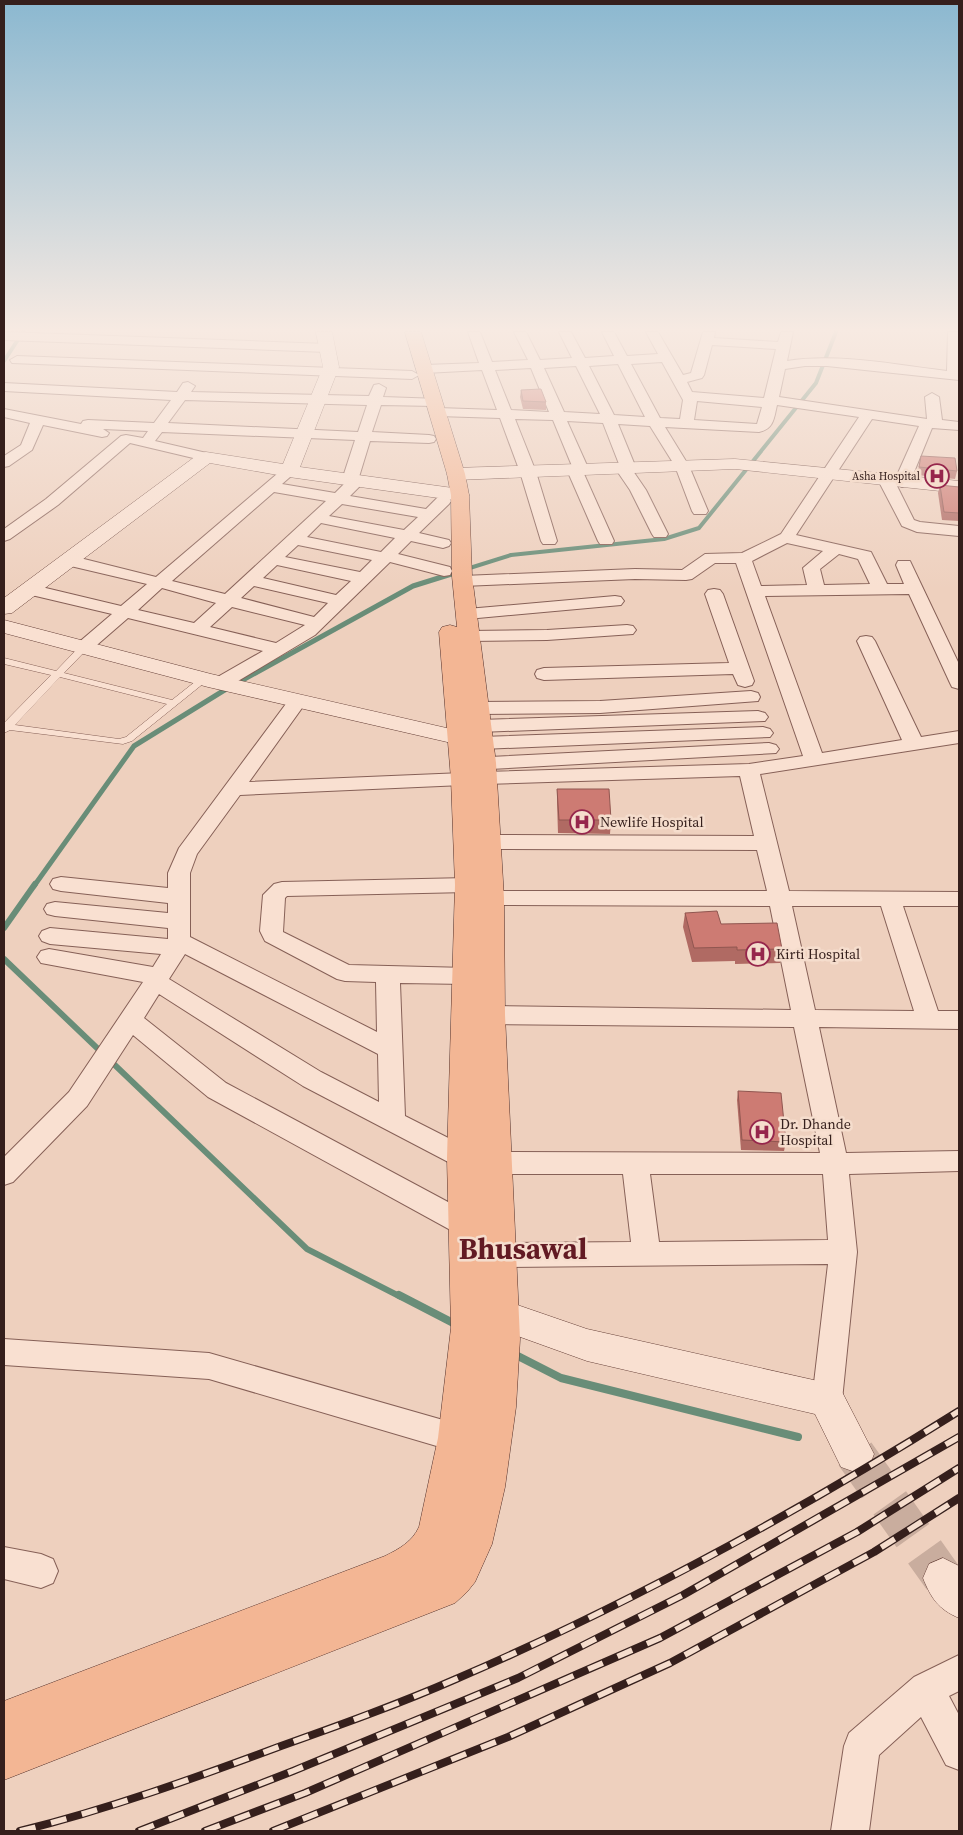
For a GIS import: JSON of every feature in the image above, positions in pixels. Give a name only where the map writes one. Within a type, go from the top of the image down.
[{"type":"main road","points":[[4,1723],[386,1576],[417,1561],[430,1547],[438,1530],[472,1416],[490,1327],[499,1255],[490,1015],[479,892],[476,748],[468,625],[443,543],[446,484],[429,439],[430,418]]},
{"type":"main road","points":[[433,418],[446,484],[453,575],[488,842],[467,976],[463,1158],[466,1225],[490,1327]]},
{"type":"main road","points":[[4,1758],[440,1588],[453,1578],[461,1568],[472,1544],[485,1487],[472,1416]]},
{"type":"street","points":[[30,418],[124,434],[146,443],[204,456],[354,480],[446,484],[528,472],[735,464],[826,475],[959,487]]},
{"type":"street","points":[[86,426],[92,418]]},
{"type":"street","points":[[4,536],[52,502],[124,434],[134,418]]},
{"type":"street","points":[[146,443],[165,418]]},
{"type":"street","points":[[4,608],[204,456],[219,418]]},
{"type":"street","points":[[84,647],[289,471],[310,418]]},
{"type":"street","points":[[198,629],[337,499],[354,480],[362,437],[369,418]]},
{"type":"street","points":[[508,418],[528,472],[549,541]]},
{"type":"street","points":[[558,418],[606,541]]},
{"type":"street","points":[[585,418],[754,428],[763,427],[766,418]]},
{"type":"street","points":[[652,418],[682,466],[700,511]]},
{"type":"street","points":[[686,424],[687,418]]},
{"type":"street","points":[[722,426],[724,418]]},
{"type":"street","points":[[295,539],[385,557],[453,575],[686,575],[711,558],[746,558],[786,538],[865,418]]},
{"type":"street","points":[[893,418],[959,426]]},
{"type":"street","points":[[894,481],[931,423],[931,418]]},
{"type":"street","points":[[4,463],[28,447],[39,419]]},
{"type":"street","points":[[609,419],[626,468],[660,534]]},
{"type":"street","points":[[124,434],[158,428],[429,439]]},
{"type":"street","points":[[894,481],[908,523],[917,527],[959,531]]},
{"type":"street","points":[[212,681],[279,649],[317,623],[429,514],[446,484]]},
{"type":"street","points":[[270,487],[429,514]]},
{"type":"street","points":[[317,518],[443,543]]},
{"type":"street","points":[[786,538],[837,548],[865,556],[881,589]]},
{"type":"street","points":[[817,590],[811,568],[837,548]]},
{"type":"street","points":[[746,558],[744,564],[815,761]]},
{"type":"street","points":[[273,559],[363,578]]},
{"type":"street","points":[[68,560],[162,582],[317,623]]},
{"type":"street","points":[[904,565],[959,683]]},
{"type":"street","points":[[250,580],[340,601]]},
{"type":"street","points":[[29,589],[279,649]]},
{"type":"street","points":[[754,590],[915,589]]},
{"type":"street","points":[[714,594],[766,742],[749,770],[780,900],[835,1164],[843,1252],[828,1400],[855,1454]]},
{"type":"street","points":[[468,625],[615,601]]},
{"type":"street","points":[[468,625],[547,635],[627,630]]},
{"type":"street","points":[[4,626],[476,748],[749,770]]},
{"type":"street","points":[[866,641],[914,744]]},
{"type":"street","points":[[544,674],[740,668]]},
{"type":"street","points":[[233,790],[476,748],[600,707],[751,697]]},
{"type":"street","points":[[4,1174],[78,1099],[156,978],[178,937],[180,873],[184,858],[298,701]]},
{"type":"street","points":[[476,748],[766,742],[815,761],[959,737]]},
{"type":"street","points":[[476,748],[766,742]]},
{"type":"street","points":[[488,842],[767,843]]},
{"type":"street","points":[[62,884],[179,897]]},
{"type":"street","points":[[467,976],[345,973],[337,970],[273,936],[271,931],[274,895],[282,889],[289,888],[780,900],[959,899]]},
{"type":"street","points":[[890,900],[929,1020]]},
{"type":"street","points":[[55,909],[178,937],[390,1049]]},
{"type":"street","points":[[178,937],[49,946],[156,978],[304,1075],[463,1158],[495,1163],[835,1164],[959,1162]]},
{"type":"street","points":[[388,974],[392,1121]]},
{"type":"street","points":[[490,1015],[959,1020]]},
{"type":"street","points":[[127,1023],[217,1090],[466,1225]]},
{"type":"street","points":[[636,1163],[647,1254]]},
{"type":"street","points":[[499,1255],[843,1252]]},
{"type":"street","points":[[490,1327],[587,1345],[828,1400]]},
{"type":"street","points":[[4,1352],[209,1366],[472,1416]]},
{"type":"street","points":[[4,1563],[41,1571]]},
{"type":"street","points":[[850,1831],[862,1746],[926,1689],[959,1673]]},
{"type":"street","points":[[926,1689],[959,1752]]},
{"type":"lane","points":[[5,728],[84,647]]},
{"type":"lane","points":[[4,661],[175,702]]},
{"type":"lane","points":[[5,728],[120,742],[129,739],[175,702],[212,681]]},
{"type":"building","points":[[921,456],[955,458],[957,471],[919,467]]},
{"type":"building","points":[[940,485],[959,487],[959,513],[944,512]]},
{"type":"building","points":[[557,789],[609,789],[611,820],[559,820]]},
{"type":"building","points":[[717,911],[721,924],[777,923],[782,949],[737,950],[737,947],[694,948],[685,913]]},
{"type":"building","points":[[738,1091],[781,1093],[786,1142],[742,1140]]},
{"type":"waterway","points":[[457,572],[511,555],[664,539],[699,528],[788,418]]},
{"type":"waterway","points":[[34,886],[134,746],[223,691],[413,586],[461,571]]},
{"type":"waterway","points":[[4,928],[35,884]]},
{"type":"waterway","points":[[4,959],[307,1249],[401,1297]]},
{"type":"waterway","points":[[399,1295],[457,1325]]},
{"type":"waterway","points":[[512,1353],[561,1378],[798,1437]]},
{"type":"tunnel","points":[[855,1454],[943,1578]]},
{"type":"railway","points":[[20,1831],[119,1803],[216,1770],[391,1706],[521,1650],[585,1620],[712,1555],[837,1485],[959,1411]]},
{"type":"railway","points":[[139,1831],[293,1771],[518,1678],[683,1595],[959,1437]]},
{"type":"railway","points":[[205,1831],[305,1793],[660,1638],[857,1532],[959,1468]]},
{"type":"railway","points":[[273,1831],[508,1737],[670,1663],[874,1552],[959,1498]]},
{"type":"place","name":"Asha Hospital","points":[[937,476]]},
{"type":"place","name":"Newlife Hospital","points":[[582,822]]},
{"type":"place","name":"Kirti Hospital","points":[[758,954]]},
{"type":"place","name":"Dr. Dhande Hospital","points":[[762,1132]]},
{"type":"district","name":"Bhusawal","points":[[523,1249]]}]
